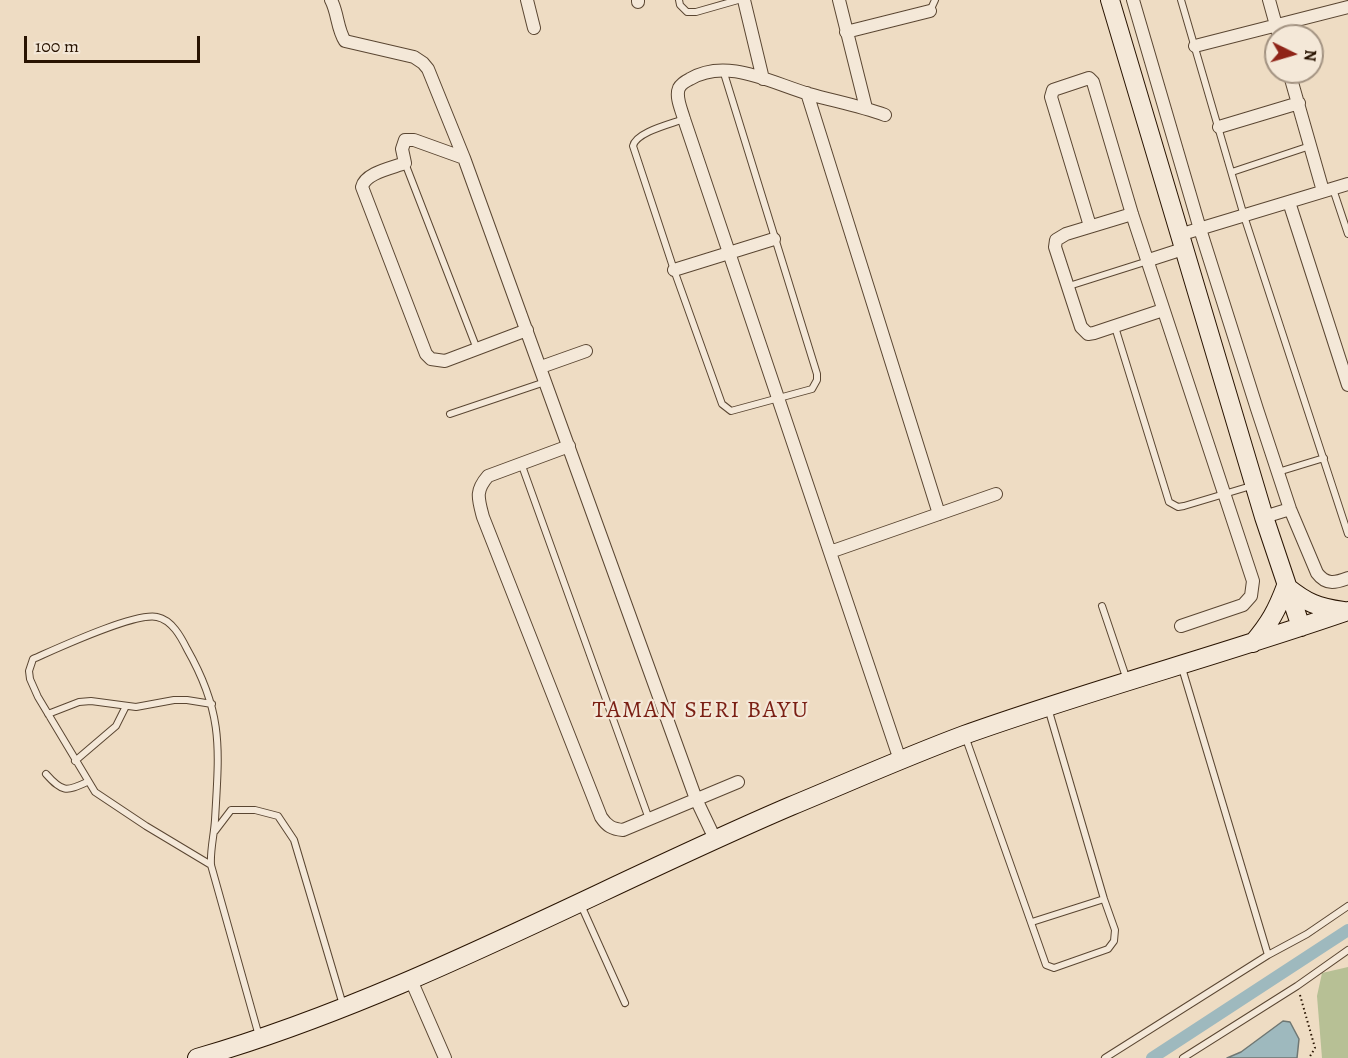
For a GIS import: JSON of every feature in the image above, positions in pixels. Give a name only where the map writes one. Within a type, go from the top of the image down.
[{"type":"street","points":[[331,0],[337,12],[340,32],[348,43],[414,57],[423,63],[464,158],[696,799],[716,839]]},
{"type":"street","points":[[527,0],[534,28]]},
{"type":"street","points":[[744,0],[763,79]]},
{"type":"street","points":[[839,0],[866,108]]},
{"type":"street","points":[[1110,0],[1264,517],[1301,627]]},
{"type":"street","points":[[1133,0],[1200,229],[1290,509],[1317,573],[1322,579],[1333,582],[1348,578]]},
{"type":"street","points":[[1269,0],[1275,24]]},
{"type":"street","points":[[846,32],[932,6]]},
{"type":"street","points":[[1296,24],[1348,7]]},
{"type":"street","points":[[1119,31],[1141,25]]},
{"type":"street","points":[[1195,46],[1264,33]]},
{"type":"street","points":[[885,114],[722,69],[696,75],[679,88],[679,100],[684,119],[900,760]]},
{"type":"street","points":[[1090,226],[1051,97],[1053,90],[1089,78],[1093,82],[1132,213],[1253,581],[1251,596],[1242,604],[1181,626]]},
{"type":"street","points":[[1293,84],[1311,146],[1328,190]]},
{"type":"street","points":[[807,93],[939,514]]},
{"type":"street","points":[[1219,127],[1299,104]]},
{"type":"street","points":[[464,158],[409,139],[403,143],[405,163],[369,177],[362,187],[426,354],[431,359],[445,361],[527,330]]},
{"type":"street","points":[[1149,260],[1200,229],[1348,184]]},
{"type":"street","points":[[1289,202],[1348,386]]},
{"type":"street","points":[[1132,213],[1066,234],[1056,240],[1055,247],[1084,332],[1094,333],[1164,310]]},
{"type":"street","points":[[674,270],[774,239]]},
{"type":"street","points":[[541,367],[586,351]]},
{"type":"street","points":[[569,446],[488,476],[480,486],[478,499],[483,517],[601,817],[614,829],[623,830],[738,782]]},
{"type":"street","points":[[830,552],[996,494]]},
{"type":"street","points":[[1264,517],[1290,509]]},
{"type":"street","points":[[1286,586],[1303,600],[1318,608],[1347,611]]},
{"type":"street","points":[[1253,643],[1270,622],[1286,586]]},
{"type":"street","points":[[197,1058],[260,1040],[411,980],[716,839],[900,760],[965,735],[1127,680],[1253,643],[1347,611]]},
{"type":"street","points":[[411,980],[445,1058]]},
{"type":"lane","points":[[679,0],[680,5],[687,12],[696,12],[738,0]]},
{"type":"lane","points":[[1181,0],[1244,216],[1348,534]]},
{"type":"lane","points":[[684,119],[640,136],[634,141],[633,146],[722,404],[731,411],[812,389],[817,380],[817,374],[722,69]]},
{"type":"lane","points":[[1232,172],[1311,146]]},
{"type":"lane","points":[[405,163],[477,350]]},
{"type":"lane","points":[[1328,190],[1348,234]]},
{"type":"lane","points":[[1069,286],[1149,260]]},
{"type":"lane","points":[[1114,327],[1169,502],[1178,507],[1255,485]]},
{"type":"lane","points":[[450,414],[546,381]]},
{"type":"lane","points":[[1278,472],[1324,458]]},
{"type":"lane","points":[[521,463],[650,819]]},
{"type":"lane","points":[[1102,606],[1127,680]]},
{"type":"lane","points":[[212,865],[95,792],[87,782],[30,679],[29,671],[33,659],[130,620],[156,616],[171,624],[184,643],[198,668],[212,704],[217,728],[219,753],[214,831],[210,850],[212,865],[260,1040]]},
{"type":"lane","points":[[1181,664],[1268,955]]},
{"type":"lane","points":[[48,714],[79,702],[91,701],[136,706],[187,699],[212,704]]},
{"type":"lane","points":[[75,761],[116,726],[126,706]]},
{"type":"lane","points":[[965,735],[1046,965],[1054,968],[1108,949],[1114,941],[1115,930],[1048,707]]},
{"type":"lane","points":[[46,774],[58,787],[63,789],[73,789],[87,782]]},
{"type":"lane","points":[[214,831],[231,810],[255,810],[278,816],[294,840],[343,1007]]},
{"type":"lane","points":[[1032,922],[1104,899]]},
{"type":"lane","points":[[580,902],[625,1003]]},
{"type":"lane","points":[[1105,1058],[1268,955],[1307,934],[1348,906]]},
{"type":"lane","points":[[1183,1058],[1297,986],[1348,950]]},
{"type":"path","points":[[1297,986],[1315,1048],[1309,1058]]},
{"type":"green space","points":[[1348,967],[1348,1058],[1322,1058],[1317,996],[1322,973]]},
{"type":"water","points":[[1283,1021],[1290,1022],[1299,1039],[1297,1058],[1227,1058],[1241,1052]]},
{"type":"waterway","points":[[1152,1058],[1348,930]]},
{"type":"district","name":"TAMAN SERI BAYU","points":[[701,711]]}]
